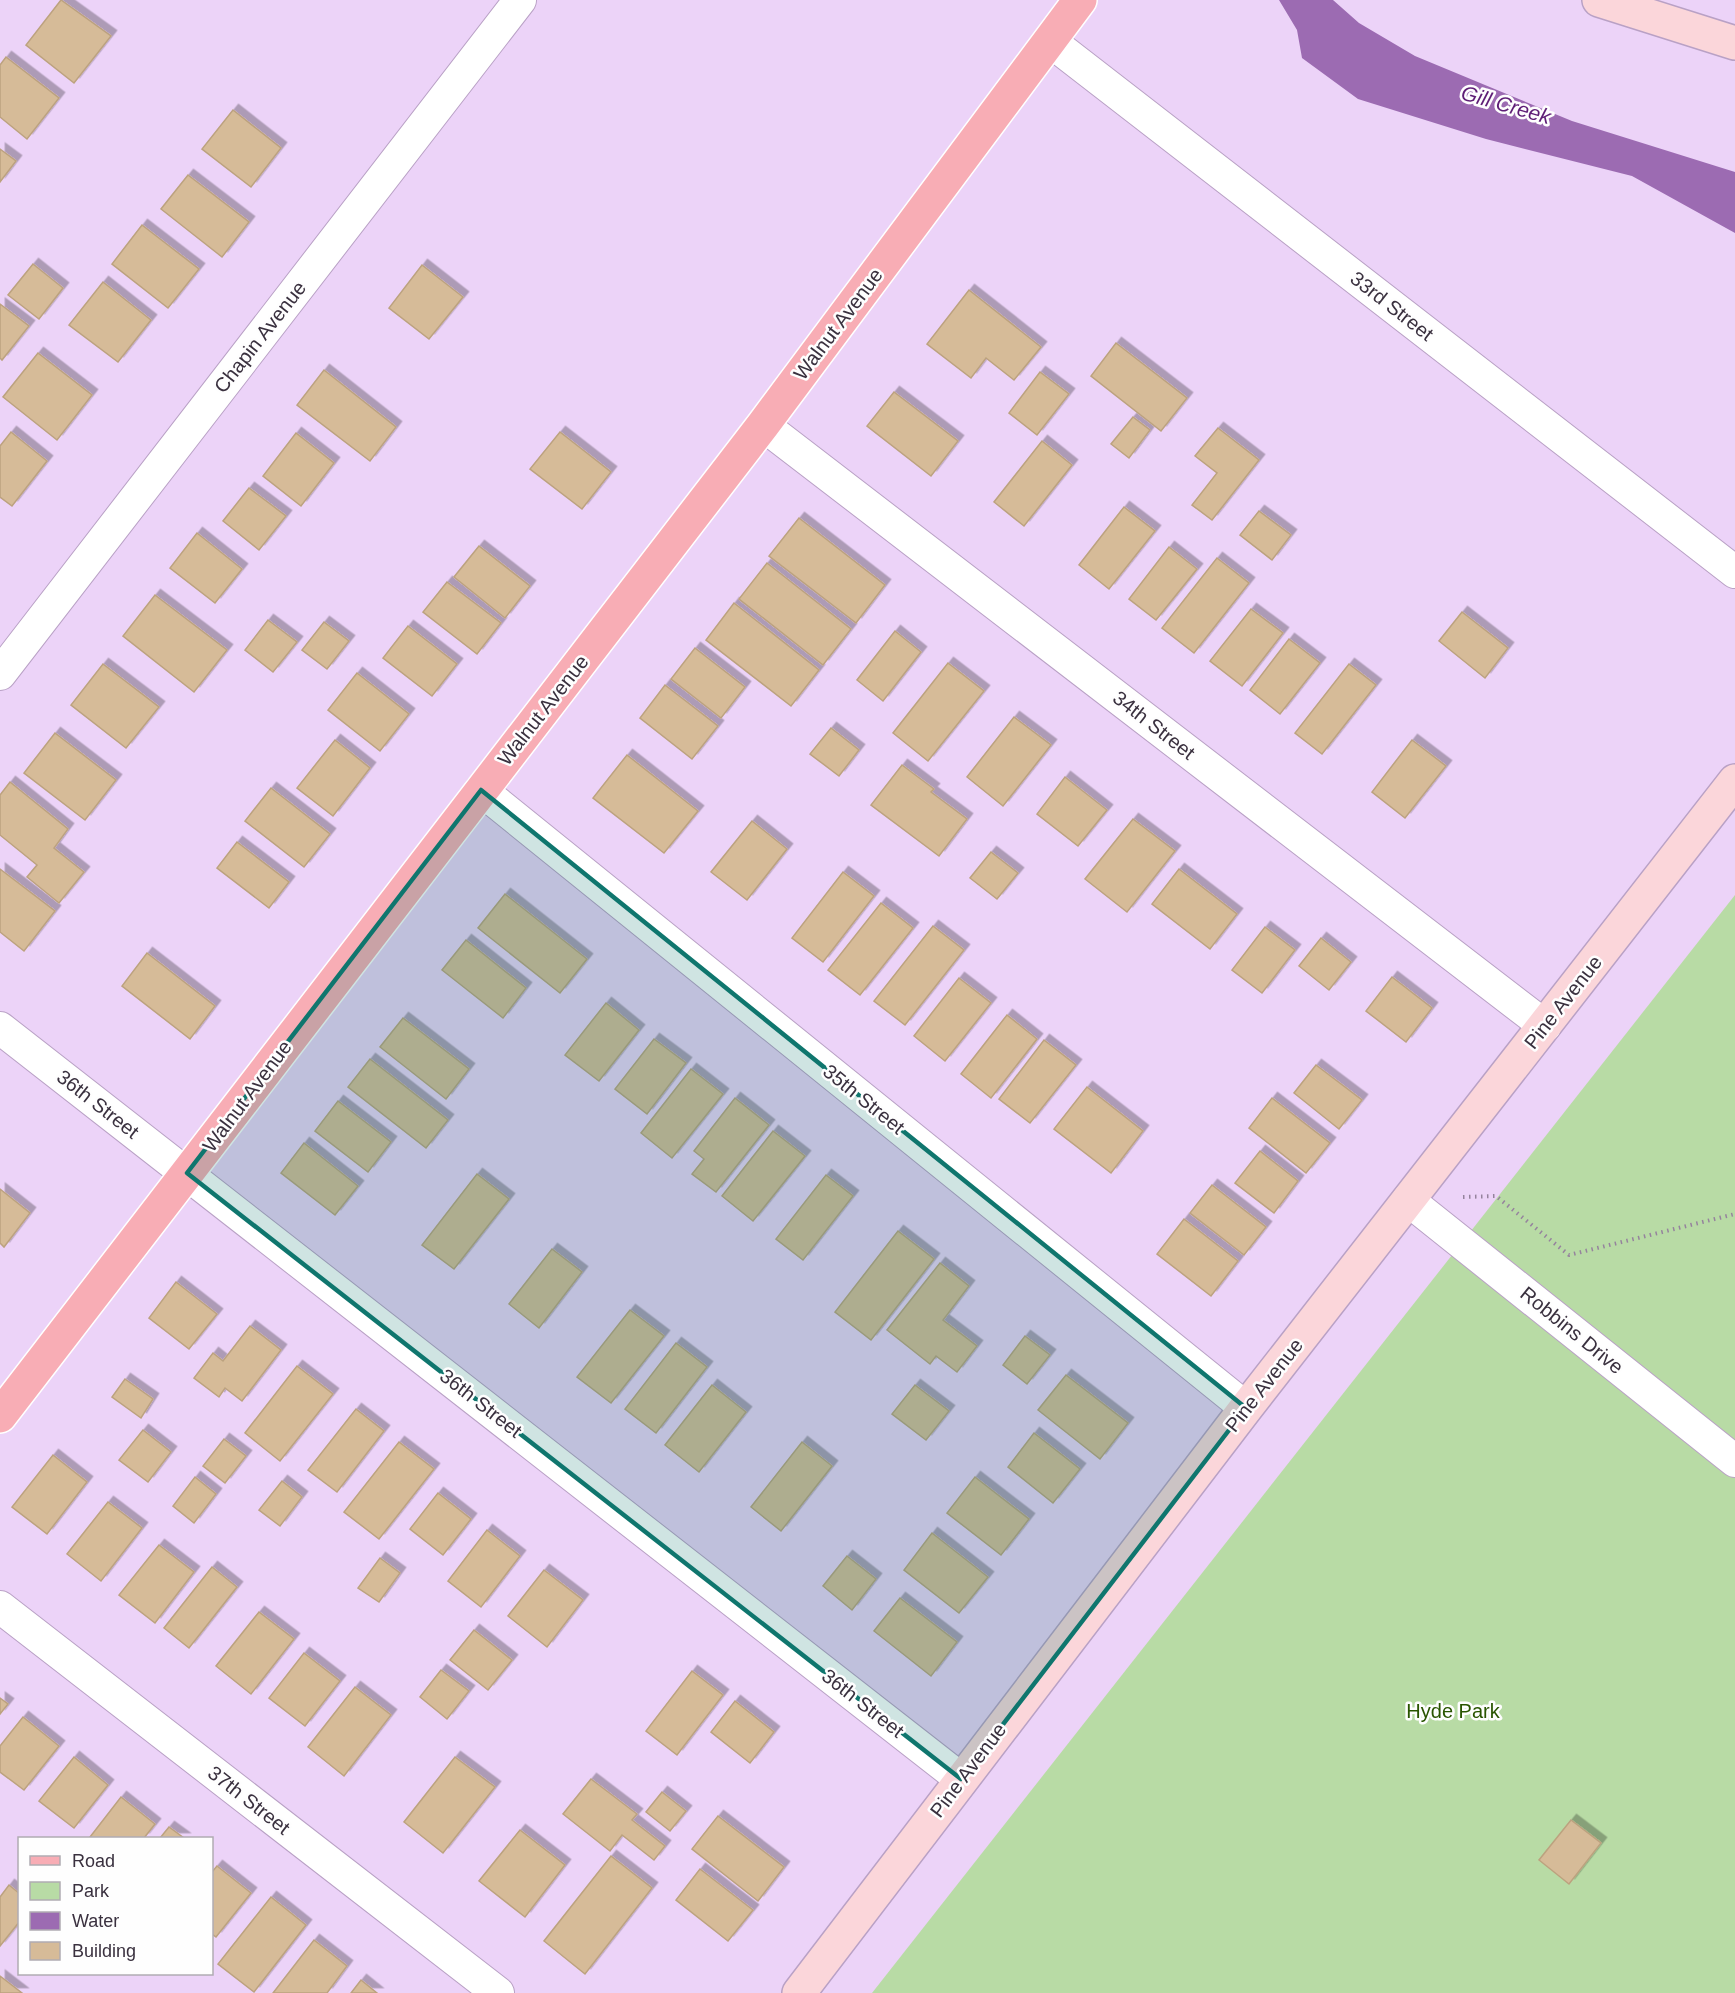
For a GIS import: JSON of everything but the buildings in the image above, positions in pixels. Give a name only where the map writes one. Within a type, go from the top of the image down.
[{"type":"main road","name":"Walnut Avenue","points":[[0,1416],[763,425],[1080,0]]},
{"type":"main road","points":[[1599,0],[1735,43]]},
{"type":"main road","name":"Pine Avenue","points":[[799,1993],[1246,1408],[1735,781]]},
{"type":"street","name":"Chapin Avenue","points":[[0,674],[520,0]]},
{"type":"street","name":"33rd Street","points":[[1050,41],[1735,572]]},
{"type":"street","name":"34th Street","points":[[763,425],[1545,1026]]},
{"type":"street","name":"35th Street","points":[[481,790],[1246,1408]]},
{"type":"street","name":"36th Street","points":[[0,1028],[961,1779]]},
{"type":"street","name":"Robbins Drive","points":[[1408,1200],[1735,1461]]},
{"type":"street","name":"37th Street","points":[[0,1607],[498,1993]]},
{"type":"path","points":[[1408,1200],[1497,1196],[1569,1255],[1735,1214]]},
{"type":"highlighted area","points":[[481,790],[1246,1408],[961,1779],[187,1173]]},
{"type":"green space","name":"Hyde Park","points":[[1735,895],[1735,1993],[872,1993]]},
{"type":"water","name":"Gill Creek","points":[[1279,0],[1333,0],[1359,23],[1415,56],[1572,121],[1735,172],[1735,233],[1632,176],[1486,139],[1358,99],[1302,58],[1297,30]]}]
